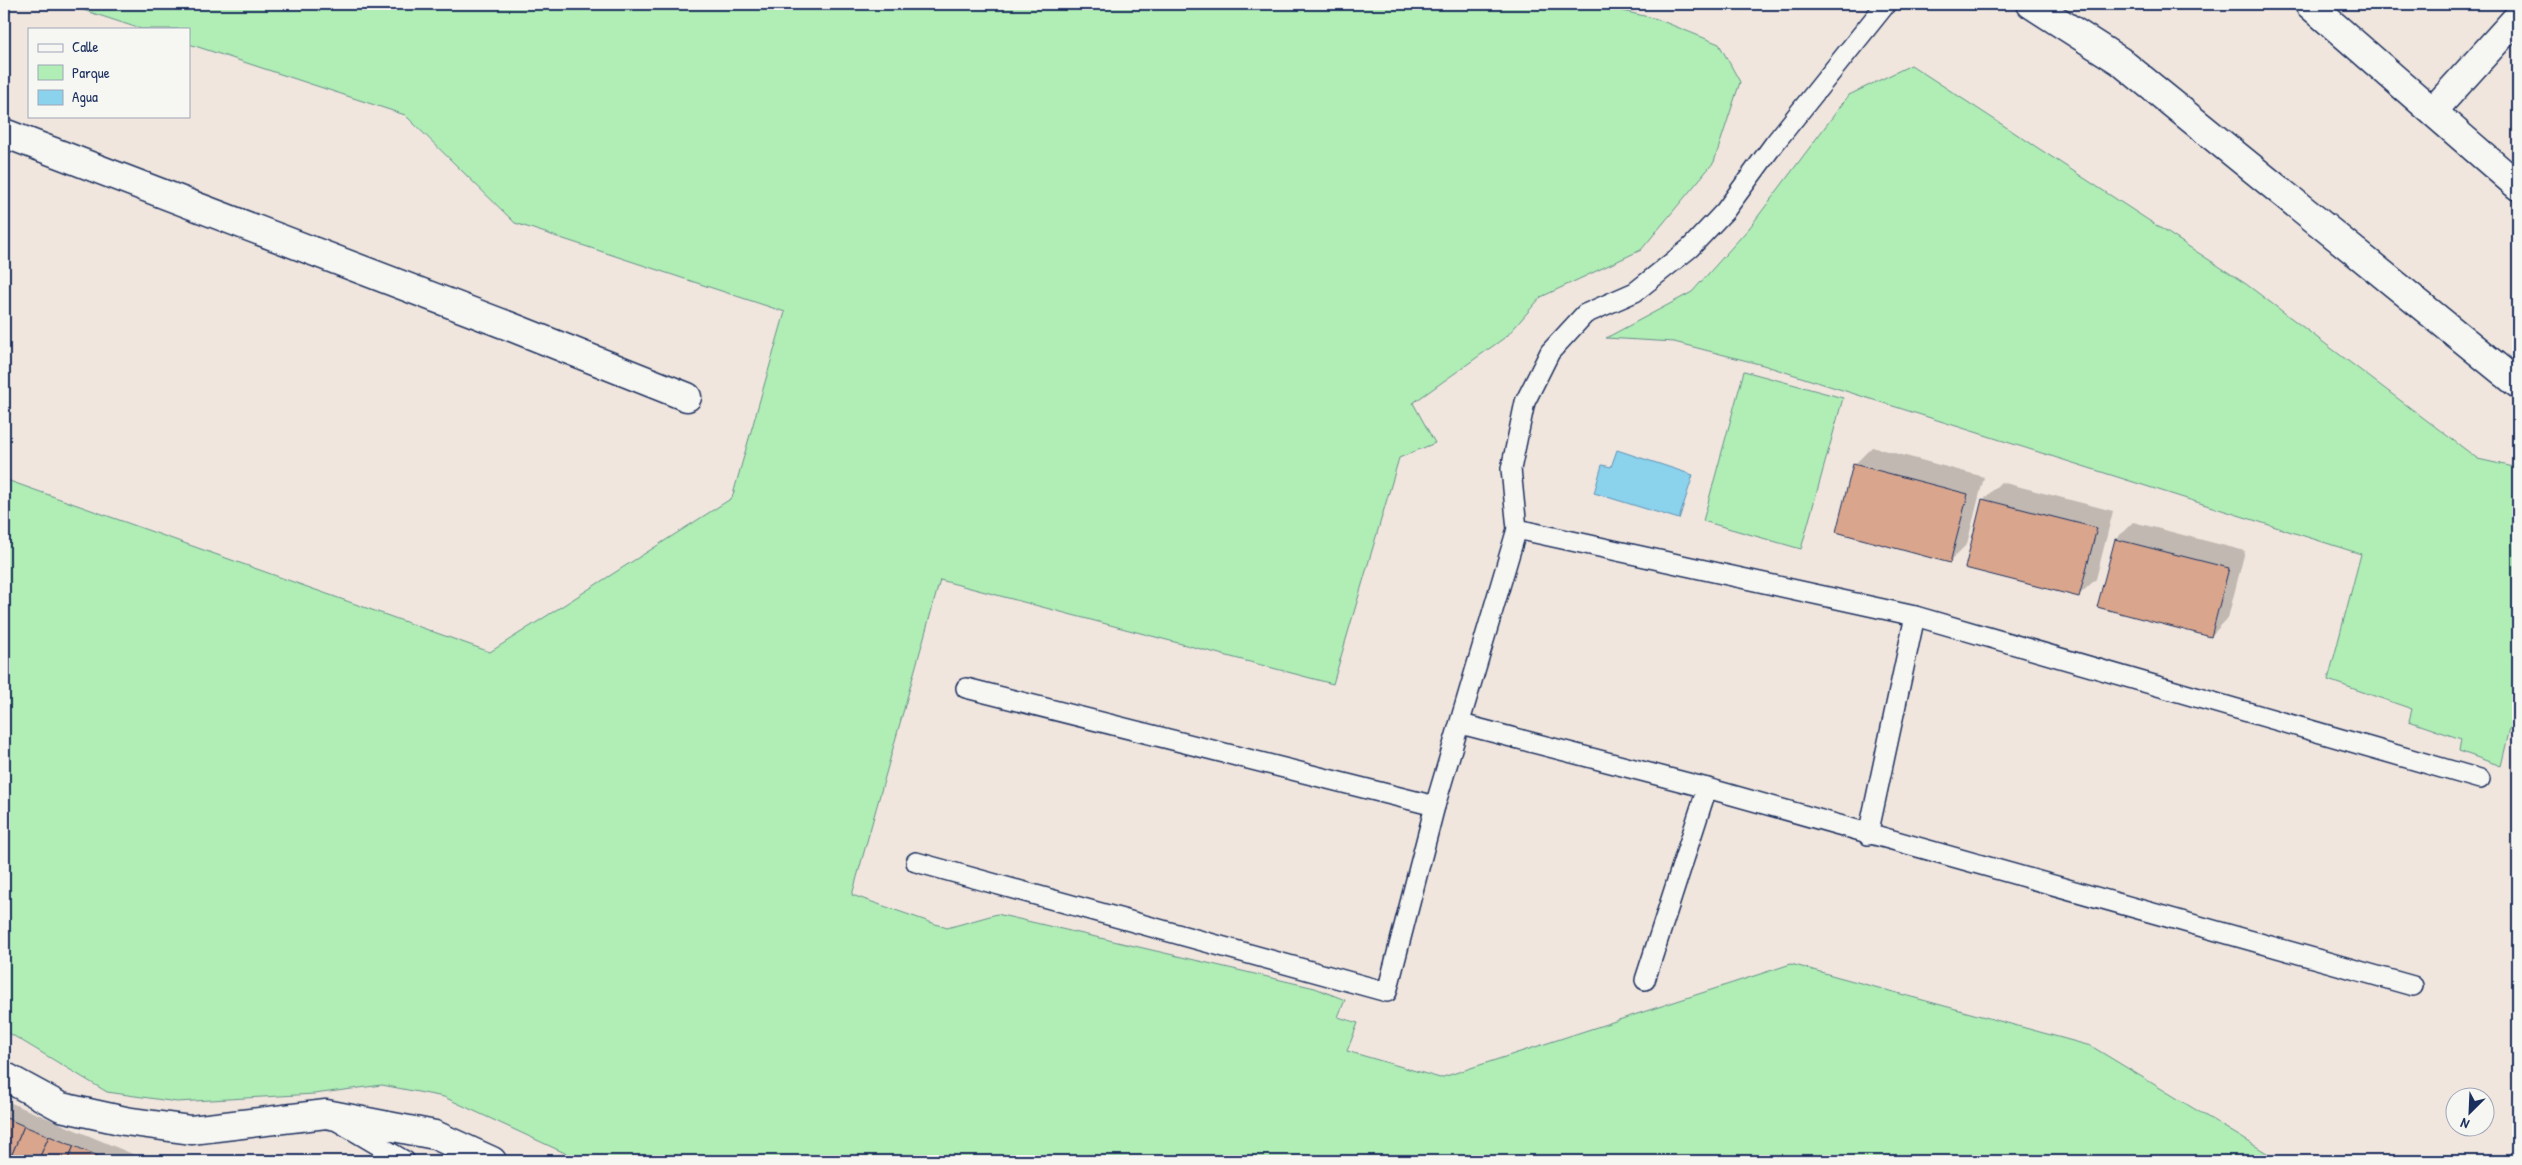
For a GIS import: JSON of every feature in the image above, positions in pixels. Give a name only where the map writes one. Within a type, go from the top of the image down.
[{"type":"street","points":[[2032,4],[2120,61],[2518,384]]},
{"type":"street","points":[[2309,4],[2518,186]]},
{"type":"street","points":[[2433,112],[2518,16]]},
{"type":"street","points":[[4,133],[514,328],[687,397]]},
{"type":"street","points":[[4,1076],[60,1107],[125,1122],[190,1130],[326,1114],[435,1135],[492,1161]]},
{"type":"lane","points":[[916,862],[1387,992],[1435,806],[1461,724],[1517,529],[1511,469],[1525,402],[1550,352],[1585,314],[1635,292],[1690,248],[1724,211],[1774,144],[1886,4]]},
{"type":"lane","points":[[1517,529],[1915,616],[2480,780]]},
{"type":"lane","points":[[1868,834],[1915,616]]},
{"type":"lane","points":[[966,688],[1435,806]]},
{"type":"lane","points":[[1461,724],[1707,788],[2413,986]]},
{"type":"lane","points":[[1646,980],[1707,788]]},
{"type":"lane","points":[[326,1114],[405,1161]]},
{"type":"green space","points":[[65,4],[1593,4],[1657,19],[1719,44],[1740,82],[1714,162],[1641,250],[1541,297],[1507,336],[1413,403],[1435,443],[1399,458],[1333,684],[940,580],[852,895],[947,928],[997,914],[1315,988],[1345,1000],[1338,1017],[1358,1023],[1347,1051],[1440,1078],[1791,964],[2091,1046],[2280,1161],[582,1161],[444,1097],[382,1085],[314,1094],[177,1102],[107,1092],[4,1030],[4,479],[490,652],[732,498],[785,312],[515,223],[405,115],[190,44],[190,28],[138,28]]},
{"type":"green space","points":[[1911,65],[2246,284],[2478,459],[2518,468],[2518,729],[2510,728],[2501,766],[2459,751],[2461,739],[2409,721],[2412,709],[2328,680],[2361,554],[1763,365],[1674,342],[1606,338],[1692,292],[1750,227],[1849,95]]},
{"type":"green space","points":[[1744,371],[1843,398],[1801,549],[1703,521]]},
{"type":"water","points":[[1617,450],[1693,475],[1679,519],[1594,493],[1602,465],[1611,467]]},
{"type":"building","points":[[1853,464],[1968,494],[1950,563],[1836,532]]},
{"type":"building","points":[[1982,499],[2097,528],[2079,597],[1965,568]]},
{"type":"building","points":[[2115,539],[2229,568],[2211,637],[2097,607]]},
{"type":"building","points":[[4,1117],[24,1126],[9,1161],[4,1161]]},
{"type":"building","points":[[24,1126],[49,1136],[38,1161],[9,1161]]},
{"type":"building","points":[[49,1136],[74,1146],[67,1161],[38,1161]]},
{"type":"building","points":[[74,1146],[98,1156],[96,1161],[67,1161]]}]
